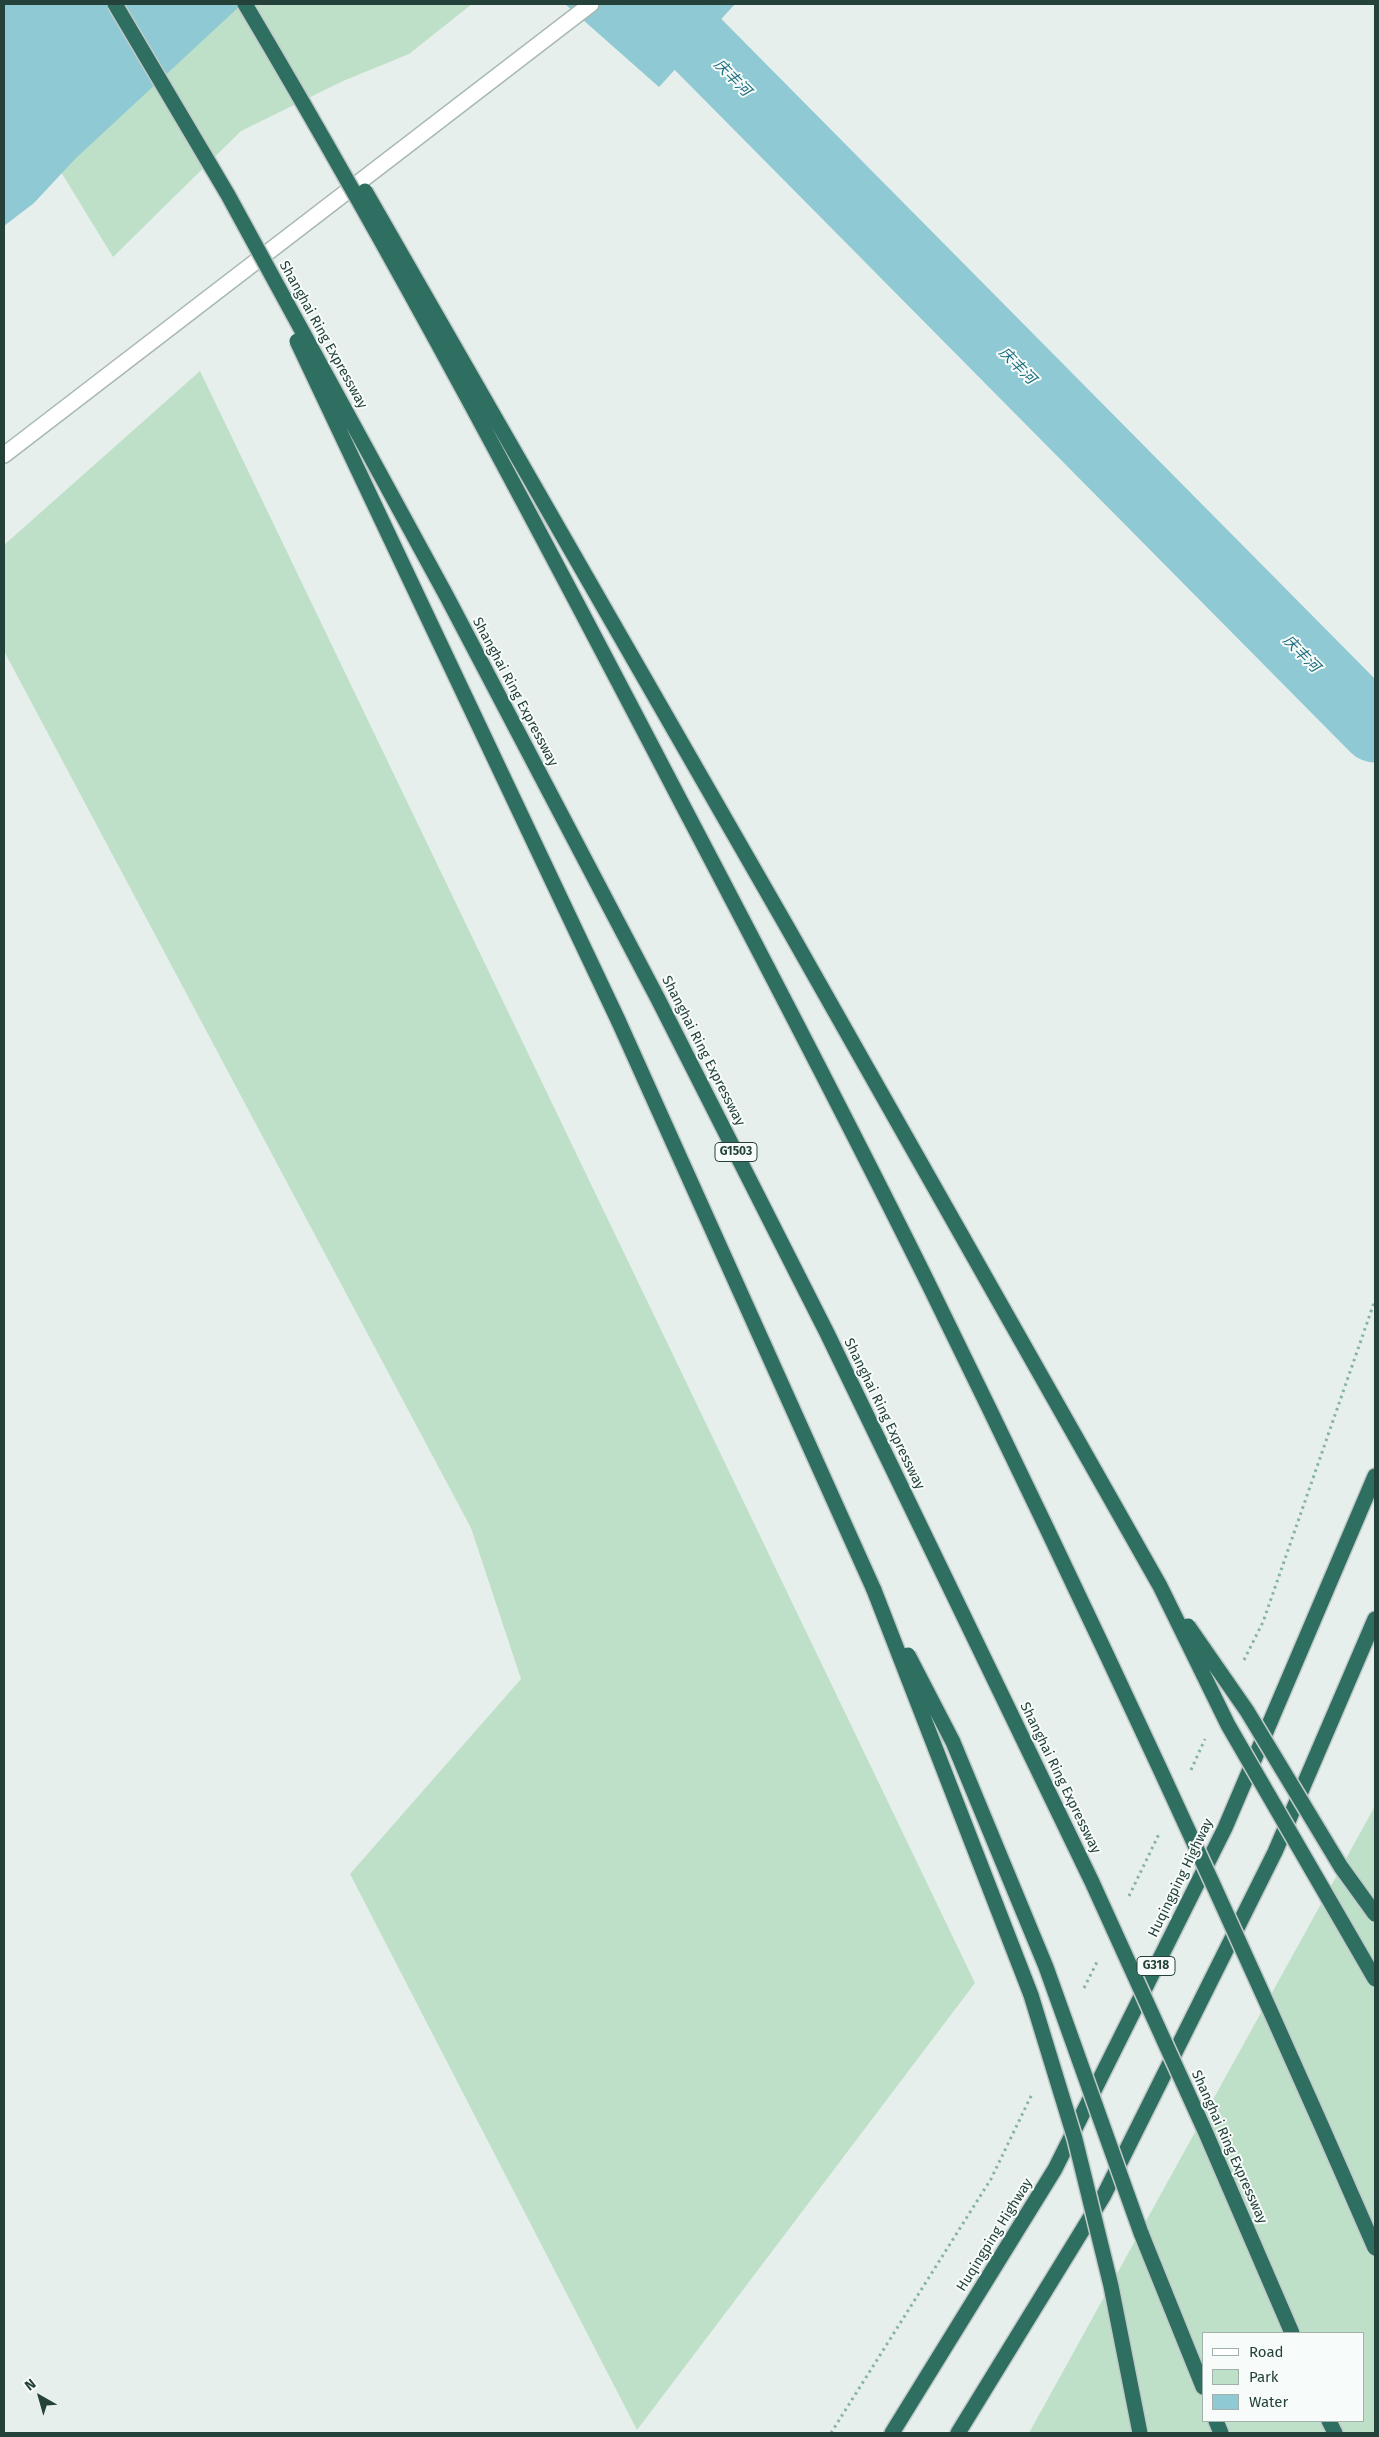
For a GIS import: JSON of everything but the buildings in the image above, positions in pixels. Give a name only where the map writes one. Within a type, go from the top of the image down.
[{"type":"highway","name":"Shanghai Ring Expressway","points":[[115,4],[228,195],[446,595],[658,999],[827,1333],[1092,1882],[1292,2332]]},
{"type":"highway","points":[[245,4],[326,140],[545,541],[928,1282],[1163,1774],[1265,1995],[1375,2248]]},
{"type":"highway","points":[[252,4],[333,135],[548,508],[1160,1586],[1228,1725],[1375,1979]]},
{"type":"highway","points":[[228,195],[618,1020],[874,1590],[1031,1995],[1075,2139],[1111,2286],[1140,2433]]},
{"type":"highway","name":"Huqingping Highway","points":[[892,2433],[1055,2169],[1225,1828],[1375,1476]]},
{"type":"highway","points":[[1160,1586],[1247,1711],[1341,1867],[1375,1914]]},
{"type":"highway","points":[[874,1590],[953,1742],[1028,1922],[1046,1967],[1141,2233],[1202,2385]]},
{"type":"highway","points":[[958,2433],[1104,2195],[1275,1852],[1375,1619]]},
{"type":"street","points":[[4,455],[590,4]]},
{"type":"path","points":[[1241,1666],[1263,1622],[1375,1300]]},
{"type":"path","points":[[1188,1774],[1206,1738]]},
{"type":"path","points":[[1127,1900],[1162,1828]]},
{"type":"path","points":[[1083,1990],[1100,1954]]},
{"type":"path","points":[[831,2433],[991,2178],[1035,2089]]},
{"type":"green space","points":[[4,4],[472,4],[409,54],[343,81],[241,131],[113,257],[61,172]]},
{"type":"green space","points":[[200,371],[975,1983],[637,2430],[350,1874],[521,1679],[471,1528],[4,651],[4,545]]},
{"type":"green space","points":[[1375,1806],[1375,2433],[1029,2433]]},
{"type":"water","points":[[4,4],[242,4],[75,159],[34,203],[4,226]]},
{"type":"water","points":[[565,4],[735,4],[659,87]]},
{"type":"waterway","name":"庆丰河","points":[[658,4],[1375,728]]}]
